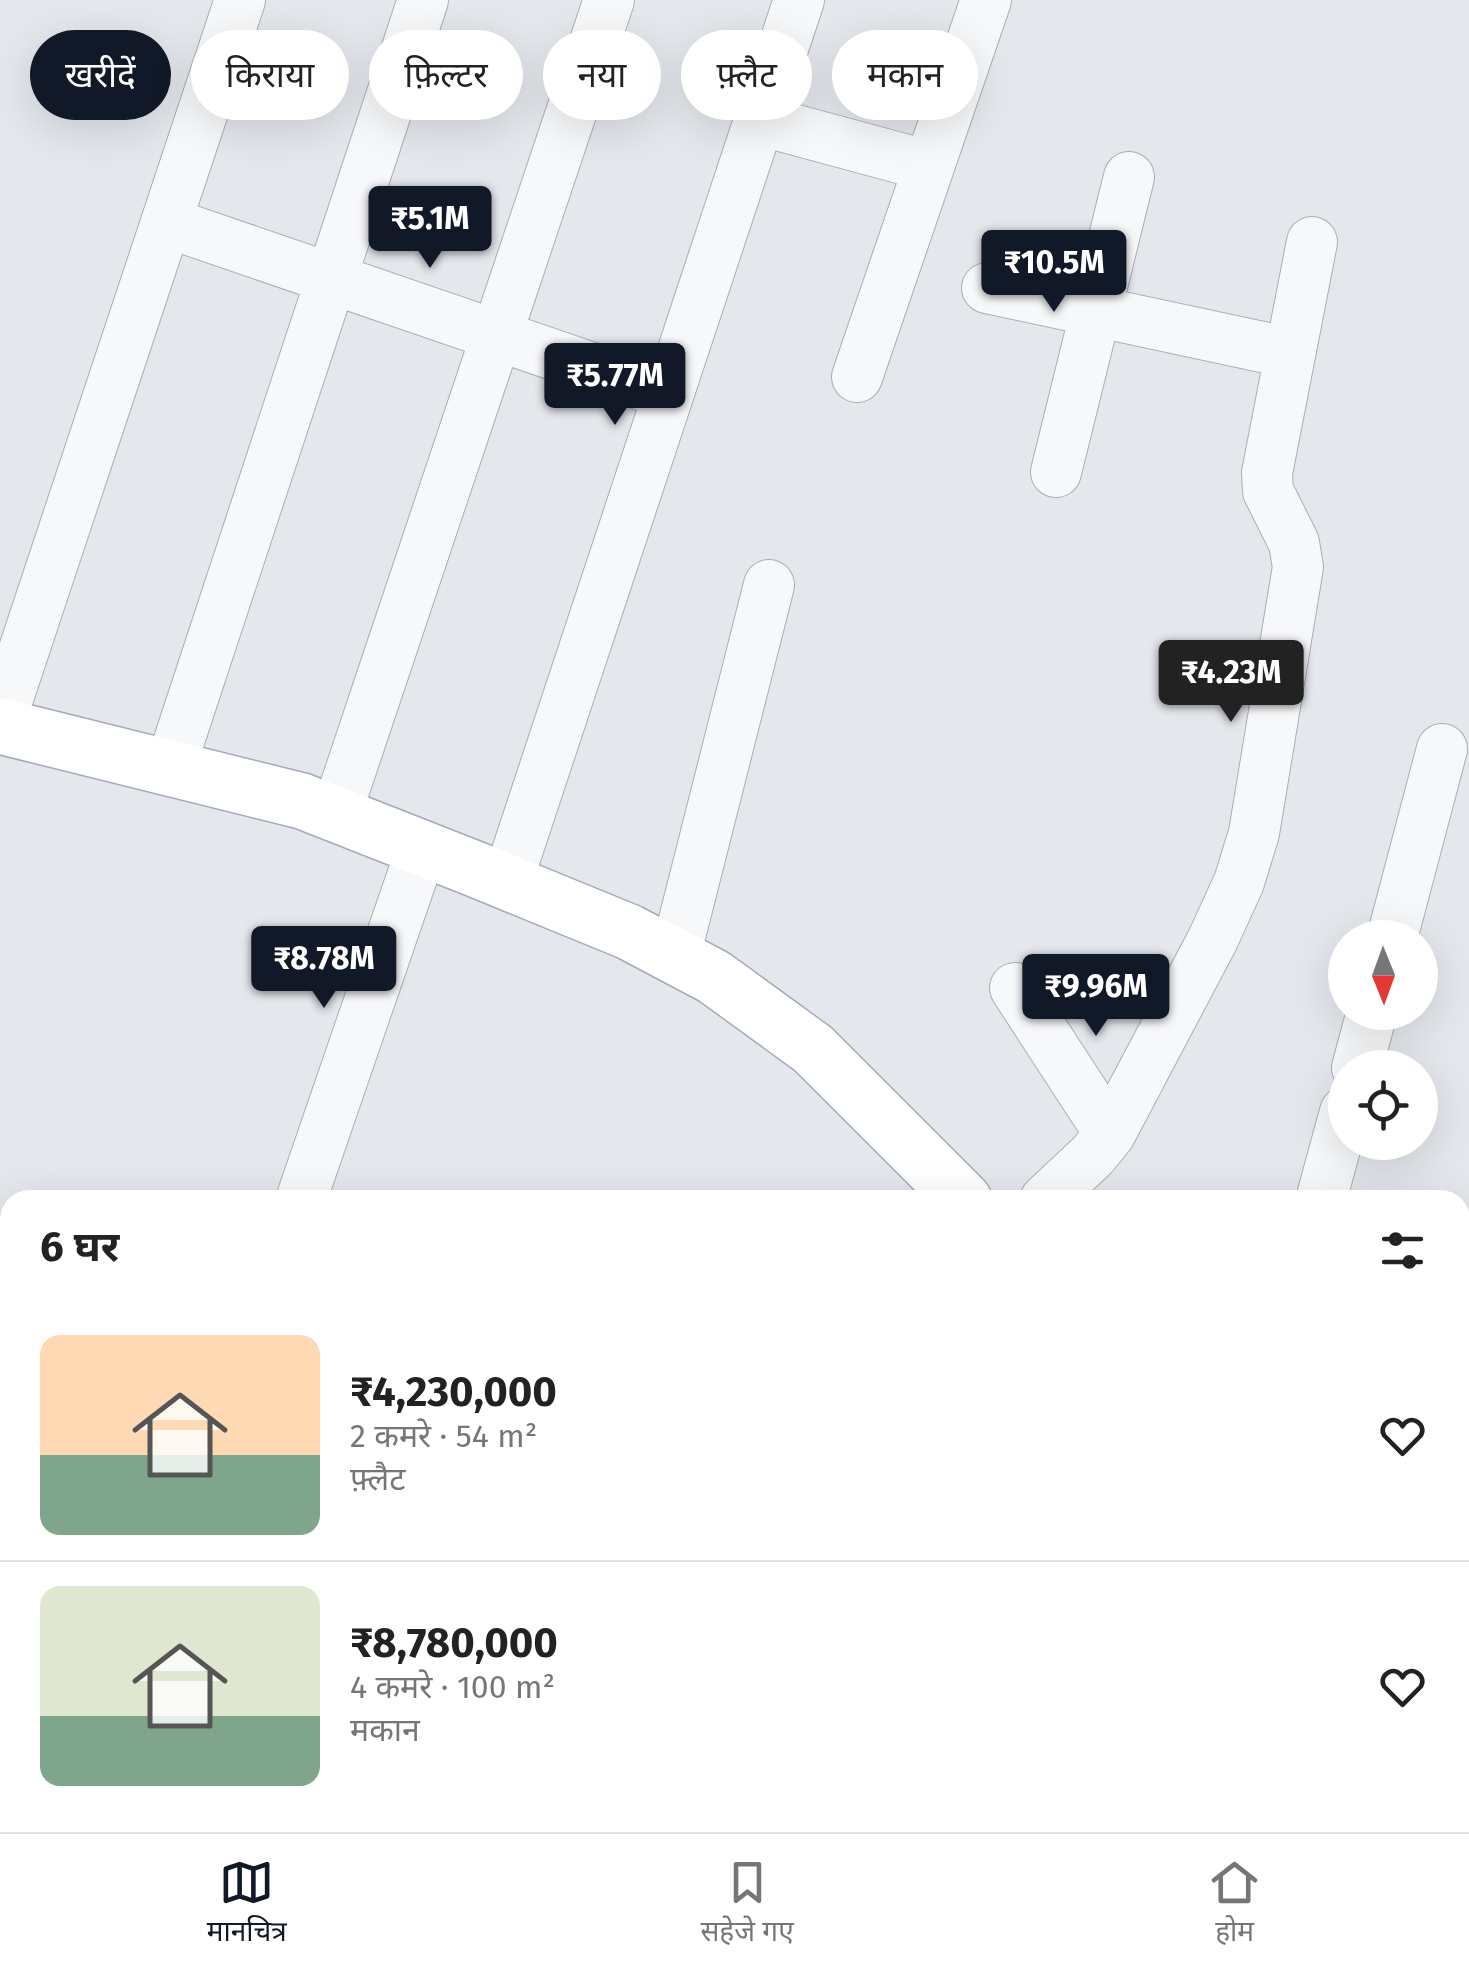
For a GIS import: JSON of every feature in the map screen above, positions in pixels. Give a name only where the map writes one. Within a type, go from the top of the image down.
[{"type":"main road","points":[[0,724],[302,801],[629,932],[714,977],[813,1049],[954,1190]]},
{"type":"street","points":[[0,724],[240,0]]},
{"type":"street","points":[[170,768],[423,0]]},
{"type":"street","points":[[336,814],[609,0]]},
{"type":"street","points":[[789,30],[799,0]]},
{"type":"street","points":[[857,377],[986,0]]},
{"type":"street","points":[[507,882],[759,120],[929,166]]},
{"type":"street","points":[[1056,472],[1129,177]]},
{"type":"street","points":[[166,222],[668,394]]},
{"type":"street","points":[[1055,1190],[1110,1134],[1213,939],[1239,882],[1254,833],[1298,567],[1294,544],[1268,491],[1267,472],[1312,242]]},
{"type":"street","points":[[986,288],[1290,353]]},
{"type":"street","points":[[674,956],[769,586]]},
{"type":"street","points":[[1397,920],[1442,750]]},
{"type":"street","points":[[304,1190],[422,848]]},
{"type":"street","points":[[1015,988],[1110,1134]]},
{"type":"street","points":[[1324,1190],[1332,1160]]}]
